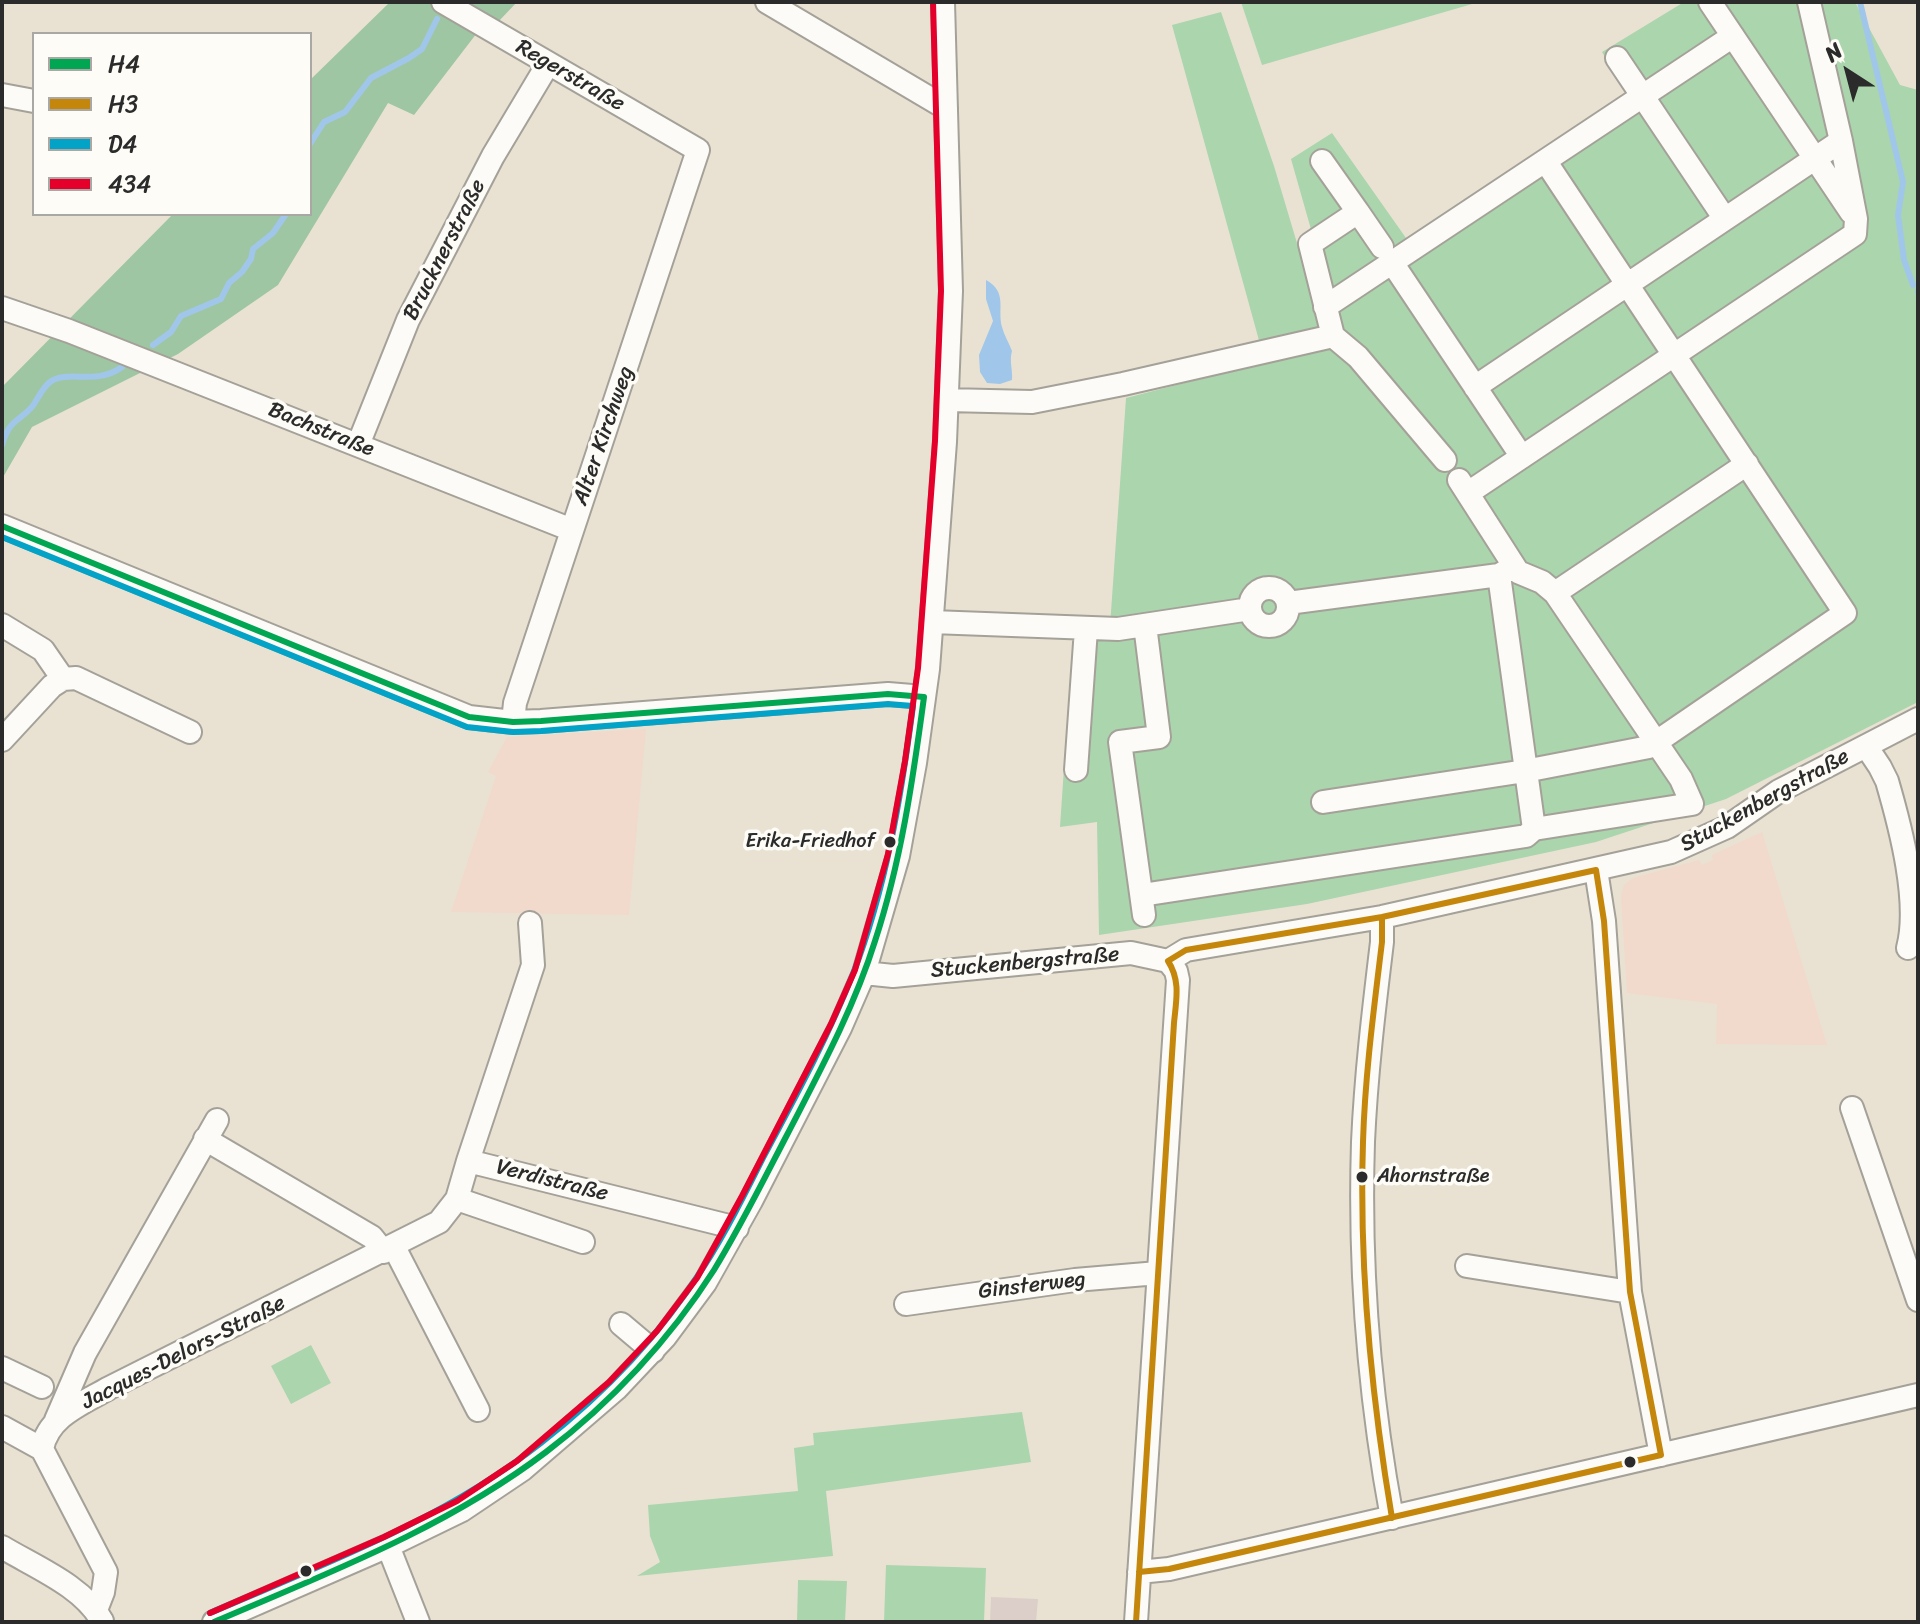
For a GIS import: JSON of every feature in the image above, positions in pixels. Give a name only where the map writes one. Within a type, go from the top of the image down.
[{"type":"street","name":"Regerstraße","points":[[443,2],[698,150]]},
{"type":"street","points":[[767,2],[946,108]]},
{"type":"street","points":[[214,1622],[462,1510],[523,1469],[573,1428],[653,1351],[705,1283],[737,1228],[818,1075],[864,973],[898,856],[924,697],[932,622],[951,291],[943,2]]},
{"type":"street","points":[[1710,2],[1856,219]]},
{"type":"street","points":[[1534,829],[1525,771],[1507,571],[1464,487],[1522,457],[1855,234],[1856,219],[1841,141],[1809,2]]},
{"type":"street","points":[[1325,307],[1387,255],[1546,162],[1733,36]]},
{"type":"street","points":[[1617,58],[1725,219]]},
{"type":"street","name":"Brucknerstraße","points":[[358,445],[408,320],[493,156],[548,64]]},
{"type":"street","points":[[2,95],[32,101]]},
{"type":"street","points":[[1475,387],[1841,141]]},
{"type":"street","name":"Alter Kirchweg","points":[[513,722],[515,703],[698,150]]},
{"type":"street","points":[[1322,161],[1522,457]]},
{"type":"street","points":[[1323,802],[1525,771],[1649,747],[1845,613],[1546,162]]},
{"type":"street","points":[[1358,212],[1310,244],[1333,336],[1358,357],[1445,460]]},
{"type":"street","name":"Bachstraße","points":[[2,308],[69,331],[572,530]]},
{"type":"street","points":[[947,400],[1032,402],[1333,336]]},
{"type":"street","points":[[1555,593],[1747,464]]},
{"type":"street","points":[[2,526],[469,717],[513,722],[888,694],[924,697]]},
{"type":"street","points":[[932,622],[1118,629],[1250,609],[1251,599],[1258,591],[1267,588],[1277,589],[1288,603],[1507,571],[1518,572],[1542,582],[1555,593],[1681,779],[1692,804],[1534,829],[1526,836],[1143,905],[1120,742],[1159,737],[1145,625]]},
{"type":"street","points":[[2,625],[43,650],[63,679]]},
{"type":"street","points":[[1076,770],[1086,629]]},
{"type":"street","points":[[2,740],[52,686],[63,679],[76,678],[190,732]]},
{"type":"street","name":"Stuckenbergstraße","points":[[864,973],[893,976],[1131,953],[1168,961],[1186,950],[1382,917],[1671,852],[1705,839],[1779,791],[1918,719]]},
{"type":"street","name":"Stuckenbergstraße","points":[[1866,746],[1887,781],[1916,884],[1915,935],[1908,948]]},
{"type":"street","points":[[1596,870],[1604,921],[1630,1292],[1661,1455]]},
{"type":"street","points":[[1382,917],[1363,1141],[1363,1259],[1378,1447],[1392,1518]]},
{"type":"street","name":"Verdistraße","points":[[530,923],[533,965],[468,1161],[737,1228]]},
{"type":"street","points":[[1136,1622],[1178,980],[1176,971],[1168,961]]},
{"type":"street","points":[[1852,1108],[1918,1300]]},
{"type":"street","points":[[56,1420],[85,1353],[211,1130],[389,1249],[478,1410]]},
{"type":"street","name":"Jacques-Delors-Straße","points":[[42,1449],[45,1435],[56,1420],[109,1388],[439,1222],[457,1199],[468,1161]]},
{"type":"street","points":[[457,1199],[583,1242]]},
{"type":"street","points":[[1467,1266],[1630,1292]]},
{"type":"street","name":"Ginsterweg","points":[[906,1304],[1075,1280],[1158,1273]]},
{"type":"street","points":[[621,1324],[653,1351]]},
{"type":"street","points":[[2,1368],[42,1387]]},
{"type":"street","points":[[1139,1572],[1169,1569],[1918,1395]]},
{"type":"street","points":[[2,1427],[42,1449],[106,1572],[99,1616]]},
{"type":"street","points":[[388,1546],[418,1622]]},
{"type":"street","points":[[2,1547],[72,1589],[99,1616]]},
{"type":"shaded area","points":[[646,729],[629,915],[451,912],[496,776],[488,772],[507,737]]},
{"type":"shaded area","points":[[1762,832],[1827,1045],[1716,1044],[1717,1004],[1627,993],[1621,896],[1624,885],[1633,878],[1699,860],[1702,865],[1713,860],[1712,855]]},
{"type":"shaded area","points":[[991,1597],[1038,1599],[1036,1622],[990,1622]]},
{"type":"green space","points":[[390,2],[517,2],[499,21],[490,16],[414,115],[388,103],[278,285],[178,354],[32,427],[2,479],[2,387],[171,216],[312,216],[312,78]]},
{"type":"green space","points":[[1241,2],[1479,2],[1262,65]]},
{"type":"green space","points":[[1684,2],[1855,2],[1900,85],[1918,90],[1918,702],[1726,799],[1596,842],[1307,904],[1099,935],[1097,822],[1060,827],[1068,708],[1088,691],[1092,639],[1110,626],[1126,398],[1343,342],[1291,159],[1332,133],[1406,238],[1629,96],[1602,52]]},
{"type":"green space","points":[[1221,12],[1274,166],[1322,327],[1260,344],[1172,25]]},
{"type":"green space","points":[[311,1345],[331,1383],[291,1404],[271,1366]]},
{"type":"green space","points":[[1022,1412],[1031,1462],[826,1491],[833,1556],[637,1576],[660,1562],[650,1536],[648,1505],[798,1491],[794,1448],[814,1445],[813,1433]]},
{"type":"green space","points":[[886,1565],[986,1568],[984,1622],[884,1622]]},
{"type":"green space","points":[[798,1580],[847,1581],[845,1622],[797,1622]]},
{"type":"water","points":[[986,280],[999,295],[1002,327],[1012,351],[1012,380],[1000,384],[987,383],[980,372],[979,355],[993,321],[986,299]]},
{"type":"waterway","points":[[1860,2],[1903,182],[1898,215],[1904,260],[1913,285]]},
{"type":"waterway","points":[[312,141],[324,122],[345,112],[371,78],[422,49],[437,19]]},
{"type":"waterway","points":[[153,345],[171,332],[181,316],[221,299],[229,283],[251,259],[253,249],[273,233],[285,216]]},
{"type":"waterway","points":[[2,445],[11,426],[32,407],[50,382],[65,377],[102,376],[122,367]]},
{"type":"transit line","name":"434","points":[[210,1613],[384,1537],[457,1501],[517,1461],[609,1382],[657,1331],[697,1278],[831,1024],[855,970],[888,854],[918,668],[935,441],[941,291],[933,2]]},
{"type":"transit line","name":"H4","points":[[2,526],[469,717],[513,722],[541,721],[888,694],[924,697]]},
{"type":"transit line","name":"D4","points":[[2,537],[467,727],[513,732],[541,731],[888,704],[913,706],[891,842],[875,909],[853,974],[811,1066],[720,1241],[668,1317],[609,1384],[541,1443],[503,1470],[423,1518],[210,1613]]},
{"type":"transit line","name":"H4","points":[[214,1622],[385,1547],[468,1504],[508,1479],[593,1413],[638,1368],[678,1321],[714,1270],[743,1219],[824,1063],[867,966],[899,851],[924,697]]},
{"type":"transit line","name":"H3","points":[[1136,1622],[1174,1023],[1176,999],[1175,976],[1168,961],[1186,950],[1382,917],[1596,870],[1604,921],[1630,1292],[1661,1455],[1169,1569],[1139,1572]]},
{"type":"transit line","name":"H3","points":[[1382,917],[1364,1117],[1362,1189],[1365,1284],[1373,1378],[1392,1518]]},
{"type":"place","name":"Erika-Friedhof","points":[[890,842]]},
{"type":"place","name":"Ahornstraße","points":[[1362,1177]]}]
